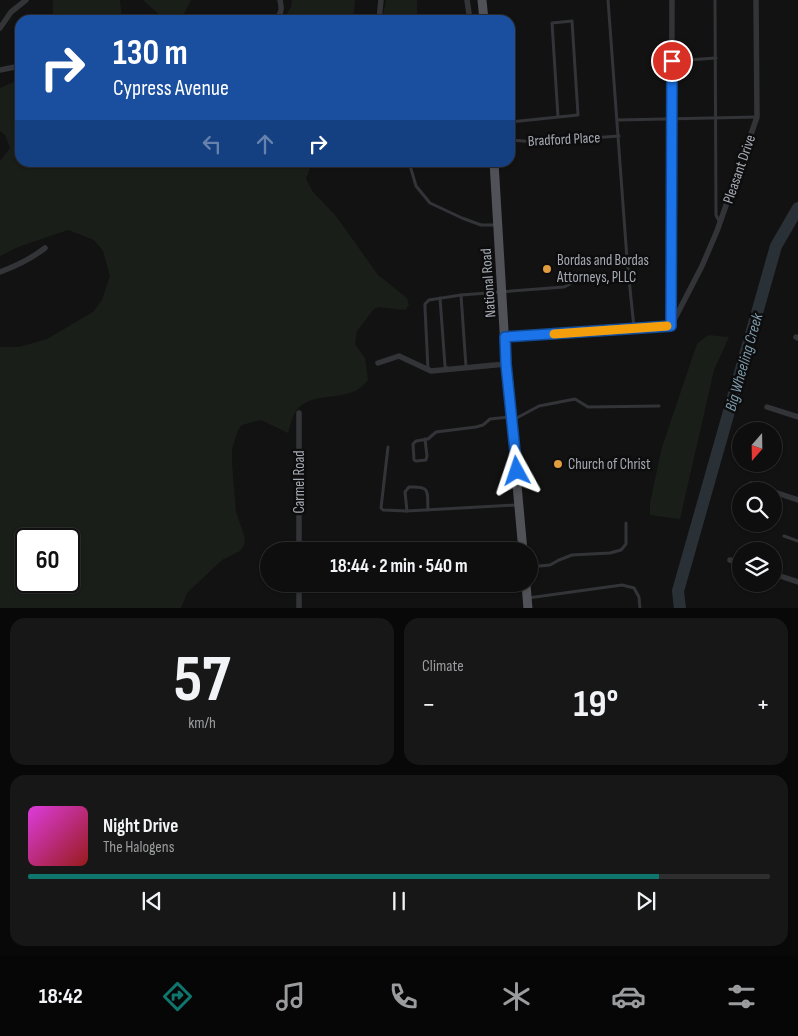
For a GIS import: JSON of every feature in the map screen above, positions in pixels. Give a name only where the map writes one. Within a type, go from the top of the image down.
[{"type":"main road","points":[[482,0],[484,15]]},
{"type":"main road","name":"National Road","points":[[494,167],[506,364],[522,542]]},
{"type":"main road","points":[[527,592],[528,608]]},
{"type":"street","points":[[0,28],[11,12],[26,0]]},
{"type":"street","points":[[280,0],[282,8],[280,15]]},
{"type":"street","points":[[380,15],[382,0]]},
{"type":"street","points":[[467,0],[469,15]]},
{"type":"street","points":[[505,337],[671,326],[672,0]]},
{"type":"street","name":"Pleasant Drive","points":[[671,326],[702,266],[720,222],[757,116],[756,0]]},
{"type":"street","points":[[0,70],[15,67]]},
{"type":"street","points":[[0,272],[35,256],[45,248]]},
{"type":"street","points":[[378,363],[399,356],[431,371],[506,364]]},
{"type":"street","points":[[767,407],[798,417]]},
{"type":"street","name":"Carmel Road","points":[[299,413],[299,542]]},
{"type":"street","points":[[782,495],[798,500]]},
{"type":"street","points":[[782,577],[798,582]]},
{"type":"street","points":[[299,592],[299,608]]},
{"type":"lane","points":[[608,0],[627,259],[634,328]]},
{"type":"lane","points":[[715,0],[716,215],[720,222]]},
{"type":"lane","points":[[515,121],[578,115],[572,21],[552,23],[558,117]]},
{"type":"lane","points":[[672,61],[716,58]]},
{"type":"lane","points":[[618,120],[757,116]]},
{"type":"lane","name":"Bradford Place","points":[[515,140],[536,142],[619,136]]},
{"type":"lane","points":[[411,167],[416,186],[430,203],[481,225],[498,225]]},
{"type":"lane","points":[[428,370],[425,304],[429,300],[461,295],[564,287],[572,282],[577,273]]},
{"type":"lane","points":[[461,295],[466,367]]},
{"type":"lane","points":[[440,298],[446,366],[448,370]]},
{"type":"lane","points":[[425,439],[426,460],[416,461],[414,460],[412,444],[416,441],[425,439],[428,439],[436,432],[476,427],[483,425],[490,419],[512,419],[539,406],[574,399],[588,407],[659,406]]},
{"type":"lane","points":[[388,446],[382,510],[407,511],[520,505]]},
{"type":"lane","points":[[407,511],[405,492],[409,487],[421,487],[427,491],[428,510]]},
{"type":"lane","points":[[538,566],[550,565],[572,555],[610,553],[621,550],[626,544],[626,523]]},
{"type":"lane","points":[[784,536],[798,541]]},
{"type":"lane","points":[[527,598],[622,585],[634,588],[639,597],[640,608]]},
{"type":"shaded area","points":[[53,0],[120,0],[122,15],[53,15]]},
{"type":"shaded area","points":[[143,0],[191,0],[182,15],[160,15]]},
{"type":"shaded area","points":[[292,0],[355,0],[354,15],[286,15],[291,7]]},
{"type":"shaded area","points":[[386,0],[417,0],[417,15],[383,15]]},
{"type":"shaded area","points":[[15,81],[15,167],[310,167],[306,179],[313,192],[336,216],[378,275],[407,298],[409,305],[405,310],[379,307],[374,309],[357,331],[355,344],[365,358],[368,380],[360,388],[343,395],[314,399],[307,402],[296,411],[288,433],[261,420],[242,425],[238,430],[232,449],[232,463],[236,512],[245,538],[244,545],[240,551],[222,560],[187,593],[181,608],[0,608],[0,347],[19,347],[47,339],[93,312],[102,300],[110,276],[103,251],[94,240],[68,230],[18,247],[0,256],[0,161],[10,148],[5,135],[0,131],[0,88]]},
{"type":"shaded area","points":[[708,335],[729,337],[714,370],[680,519],[650,515],[650,503],[662,447],[697,344]]},
{"type":"waterway","name":"Big Wheeling Creek","points":[[680,608],[678,591],[776,246],[798,208]]},
{"type":"slow traffic","points":[[554,334],[667,326]]},
{"type":"place","name":"Bordas and Bordas Attorneys, PLLC","points":[[547,269]]},
{"type":"place","name":"Church of Christ","points":[[558,464]]},
{"type":"route","points":[[517,471],[505,337],[671,326],[672,61]]}]
